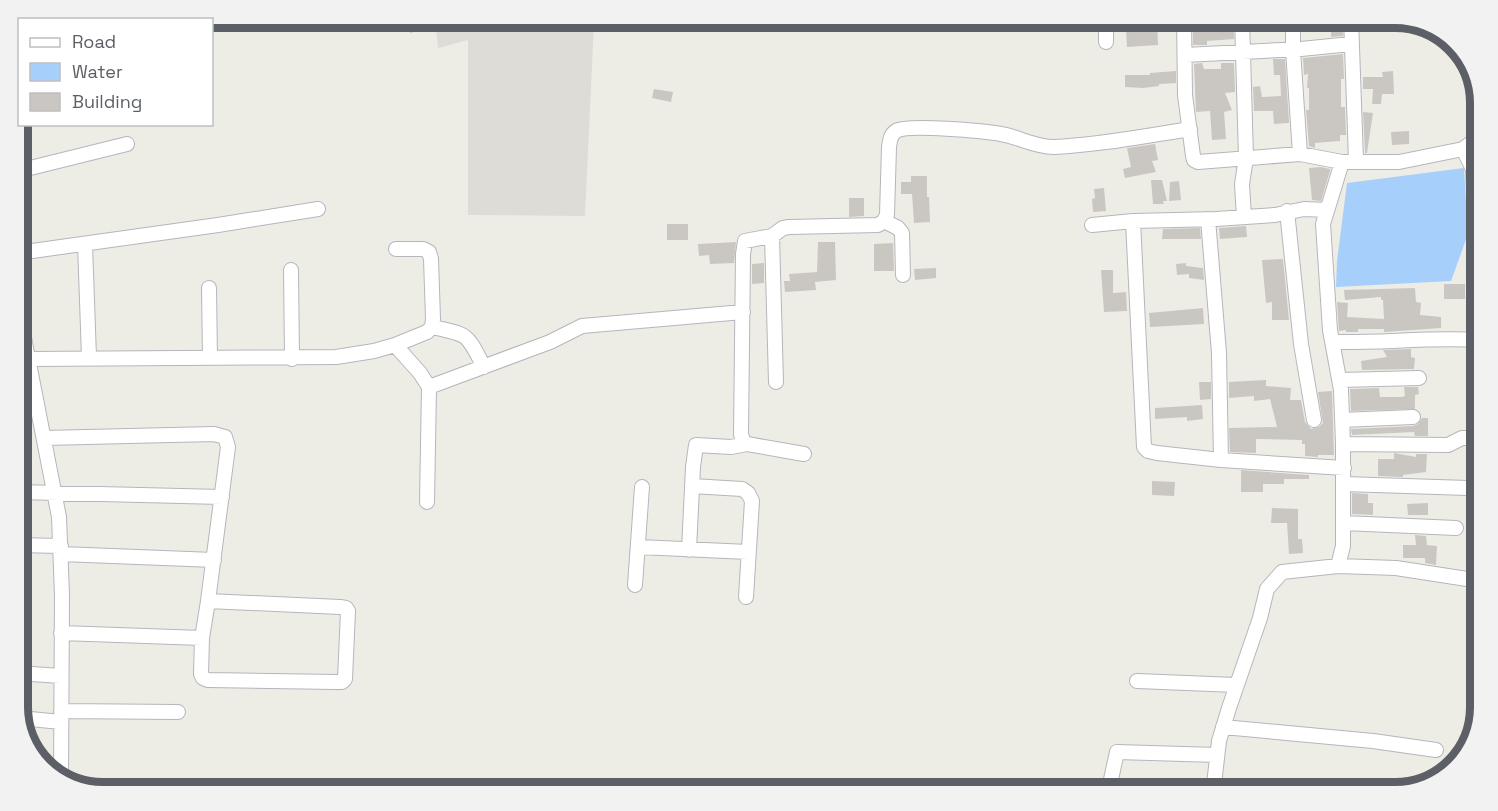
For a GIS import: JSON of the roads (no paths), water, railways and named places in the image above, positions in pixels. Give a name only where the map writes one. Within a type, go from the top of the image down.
[{"type":"street","points":[[1106,28],[1106,42]]},
{"type":"street","points":[[1184,28],[1185,95],[1194,160],[1198,162],[1300,154],[1349,162],[1399,162],[1463,149],[1469,144]]},
{"type":"street","points":[[1242,28],[1246,158],[1242,184],[1244,217]]},
{"type":"street","points":[[1293,28],[1300,154]]},
{"type":"street","points":[[1338,566],[1343,546],[1344,523],[1342,420],[1340,380],[1333,342],[1323,224],[1349,162],[1351,28]]},
{"type":"street","points":[[1185,55],[1293,50],[1351,44]]},
{"type":"street","points":[[747,444],[743,441],[741,434],[745,241],[772,236],[789,226],[878,225],[884,221],[887,215],[889,147],[891,136],[897,131],[930,128],[1002,134],[1036,146],[1050,147],[1074,146],[1190,129]]},
{"type":"street","points":[[29,168],[127,144]]},
{"type":"street","points":[[1463,149],[1469,161]]},
{"type":"street","points":[[29,252],[318,208]]},
{"type":"street","points":[[1092,225],[1327,210]]},
{"type":"street","points":[[1287,211],[1301,344],[1314,420]]},
{"type":"street","points":[[1208,219],[1219,353],[1221,460]]},
{"type":"street","points":[[884,221],[898,228],[902,233],[903,275]]},
{"type":"street","points":[[1132,221],[1144,447],[1148,451],[1157,453],[1221,460],[1344,468]]},
{"type":"street","points":[[772,236],[776,382]]},
{"type":"street","points":[[85,244],[88,357]]},
{"type":"street","points":[[61,769],[59,517],[29,359],[88,357],[292,359],[336,357],[395,345],[427,332],[432,327],[434,319],[429,252],[423,249],[396,249]]},
{"type":"street","points":[[291,270],[292,359]]},
{"type":"street","points":[[209,288],[210,358]]},
{"type":"street","points":[[429,387],[550,342],[582,326],[743,312]]},
{"type":"street","points":[[432,327],[464,334],[471,342],[484,367]]},
{"type":"street","points":[[1333,342],[1469,340]]},
{"type":"street","points":[[395,345],[420,373],[429,387],[427,502]]},
{"type":"street","points":[[1340,380],[1419,378]]},
{"type":"street","points":[[1342,420],[1413,417]]},
{"type":"street","points":[[44,438],[220,434],[225,437],[228,447],[202,638],[201,674],[208,680],[342,682],[345,679],[348,617],[346,608],[208,601]]},
{"type":"street","points":[[1343,444],[1448,445],[1462,438],[1470,438]]},
{"type":"street","points":[[689,550],[696,445],[730,447],[747,444],[804,454]]},
{"type":"street","points":[[1344,484],[1468,488]]},
{"type":"street","points":[[692,486],[742,489],[752,501],[746,597]]},
{"type":"street","points":[[635,585],[642,487]]},
{"type":"street","points":[[29,492],[222,497]]},
{"type":"street","points":[[1344,523],[1456,528]]},
{"type":"street","points":[[29,546],[214,560]]},
{"type":"street","points":[[639,547],[748,552]]},
{"type":"street","points":[[1214,782],[1223,727],[1267,589],[1282,572],[1338,566],[1396,568],[1470,579]]},
{"type":"street","points":[[61,633],[202,638]]},
{"type":"street","points":[[29,674],[60,676]]},
{"type":"street","points":[[1137,681],[1236,685]]},
{"type":"street","points":[[30,718],[178,712]]},
{"type":"street","points":[[1223,727],[1373,741],[1436,750]]},
{"type":"street","points":[[1110,782],[1117,752],[1217,755]]},
{"type":"water","points":[[1464,168],[1468,234],[1451,281],[1336,287],[1347,183]]}]
